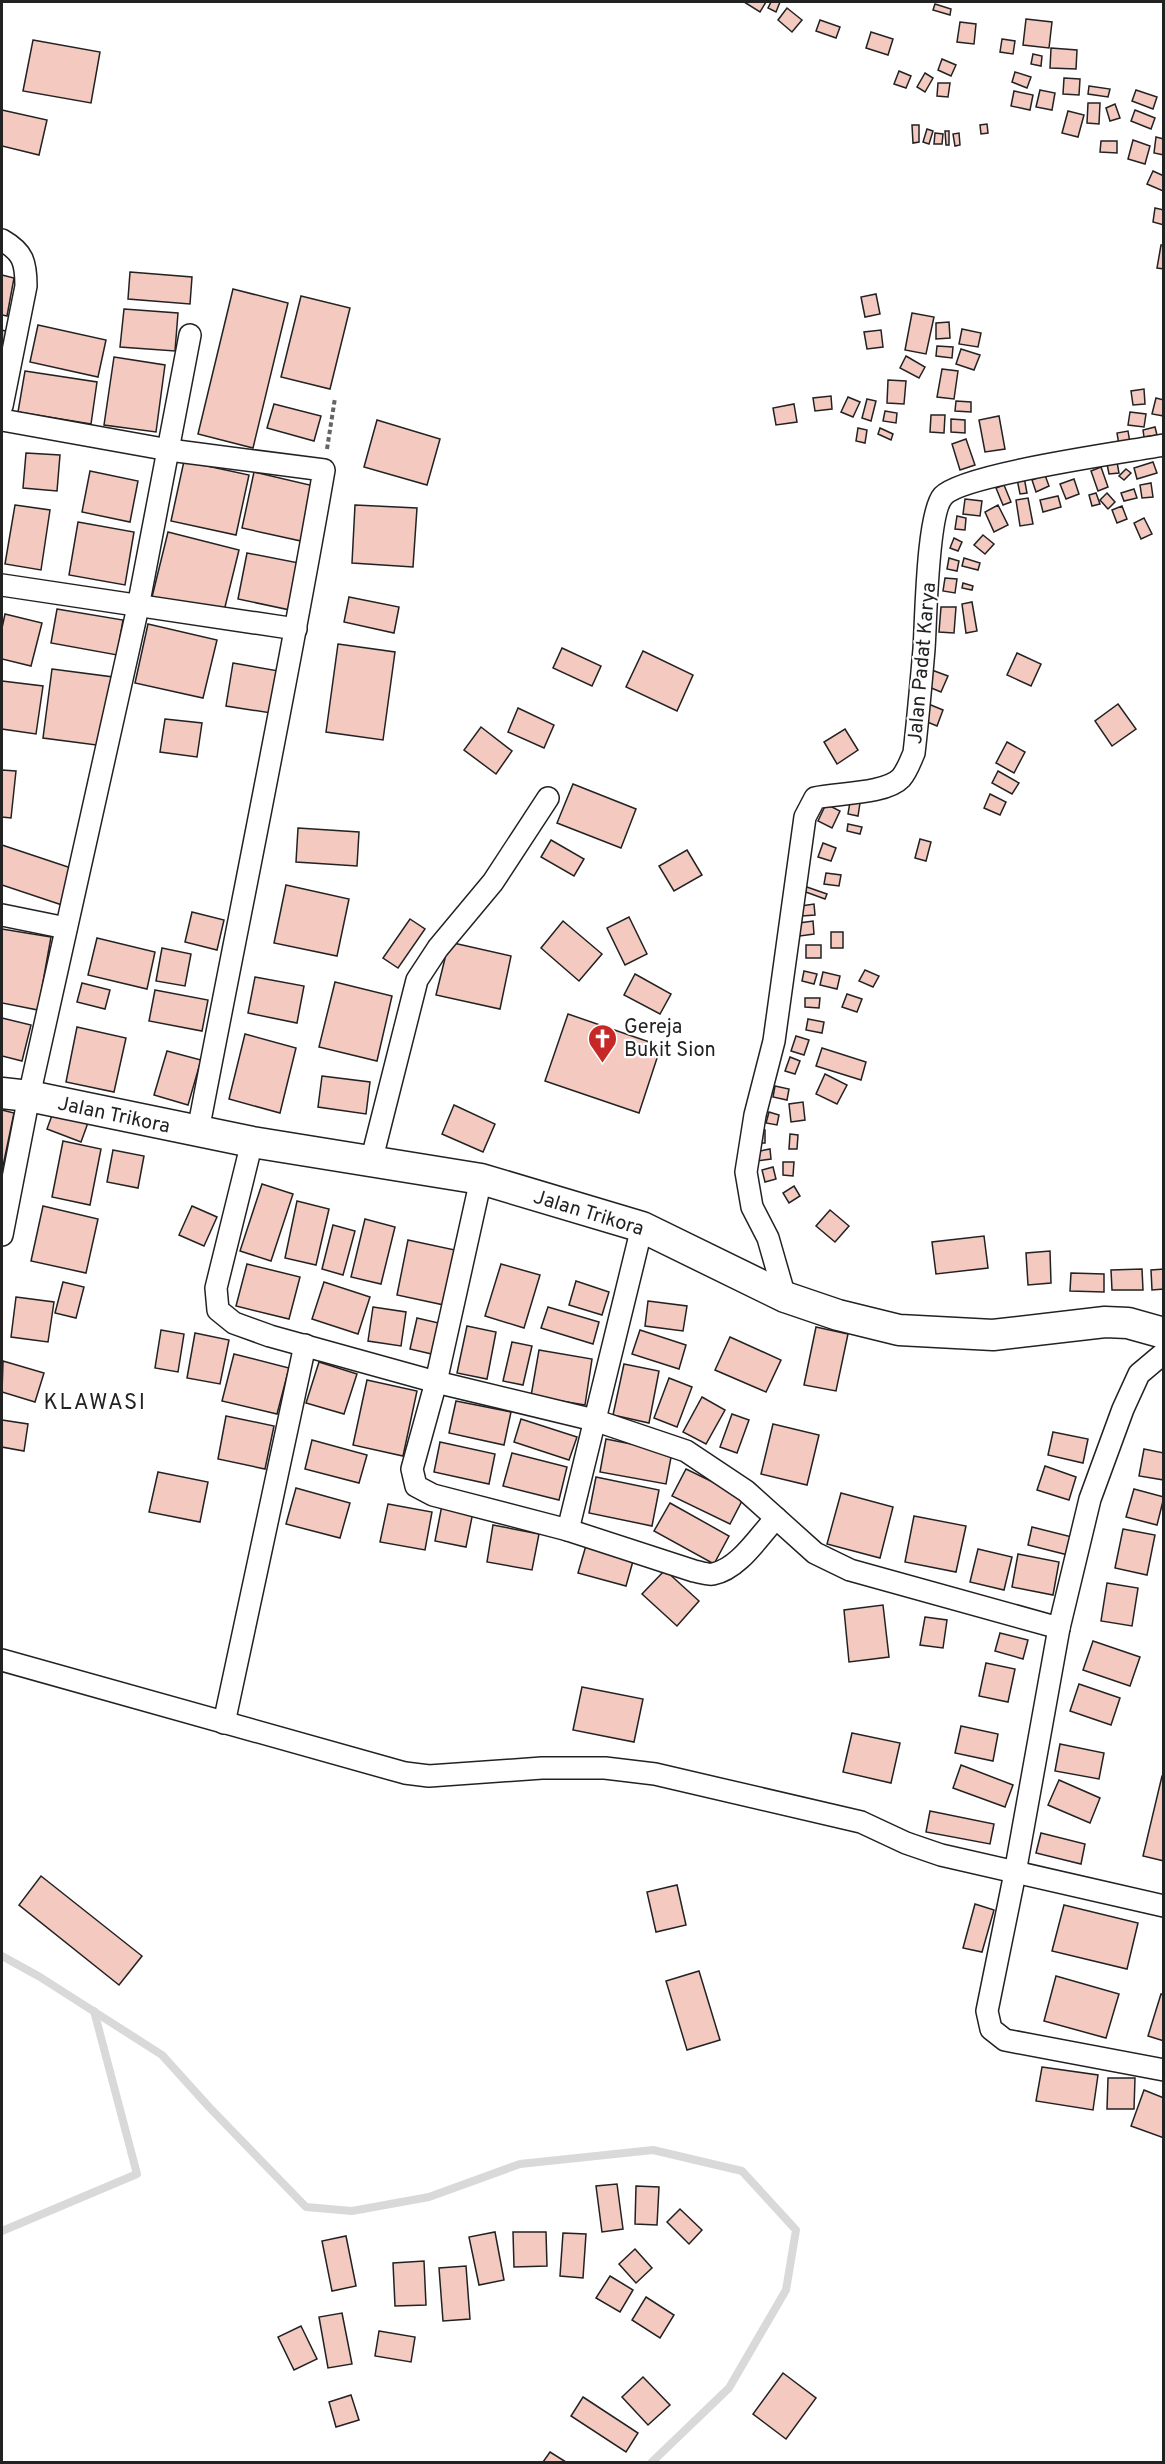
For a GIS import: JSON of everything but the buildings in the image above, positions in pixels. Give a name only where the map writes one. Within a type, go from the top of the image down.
[{"type":"street","points":[[2,240],[15,248],[26,266],[26,286],[2,406]]},
{"type":"street","points":[[2,1235],[15,1095],[66,928],[138,607],[190,335]]},
{"type":"street","points":[[2,420],[169,450],[324,470],[296,629],[198,1131]]},
{"type":"street","name":"Jalan Padat Karya","points":[[785,1297],[768,1238],[752,1208],[746,1172],[755,1115],[774,1041],[805,817],[815,798],[883,787],[899,780],[908,768],[914,753],[935,518],[941,498],[951,490],[1028,469],[1164,445]]},
{"type":"street","points":[[2,585],[296,629]]},
{"type":"street","points":[[371,1162],[417,980],[438,948],[493,882],[548,798]]},
{"type":"street","points":[[2,915],[66,928]]},
{"type":"street","name":"Jalan Trikora","points":[[15,1095],[252,1142],[481,1179],[642,1227],[785,1297],[838,1315],[899,1330],[993,1335],[1105,1322],[1128,1323],[1164,1333]]},
{"type":"street","points":[[252,1142],[216,1287],[218,1310],[234,1323],[270,1336],[436,1382],[594,1420],[687,1451],[746,1491],[815,1553],[850,1570],[1059,1628]]},
{"type":"street","points":[[481,1179],[436,1382],[412,1469],[416,1486],[434,1495],[568,1530],[694,1571],[711,1574],[728,1568],[776,1518]]},
{"type":"street","points":[[568,1530],[642,1227]]},
{"type":"street","points":[[224,1723],[305,1345]]},
{"type":"street","points":[[1164,1353],[1139,1374],[1123,1409],[1090,1499],[1059,1628],[1015,1872],[987,2011],[991,2030],[1005,2040],[1164,2070]]},
{"type":"street","points":[[2,1660],[405,1773],[429,1776],[542,1768],[605,1768],[655,1774],[861,1822],[906,1843],[941,1855],[1164,1906]]},
{"type":"path","points":[[324,470],[335,398]]},
{"type":"waterway","points":[[2,1956],[40,1977],[162,2055],[306,2207],[352,2211],[429,2197],[520,2164],[653,2150],[742,2171],[796,2230],[786,2290],[729,2388],[652,2462]]},
{"type":"waterway","points":[[2,2231],[137,2174],[94,2011]]},
{"type":"place","name":"Gereja Bukit Sion","points":[[603,1064]]},
{"type":"district","name":"KLAWASI","points":[[95,1401]]}]
